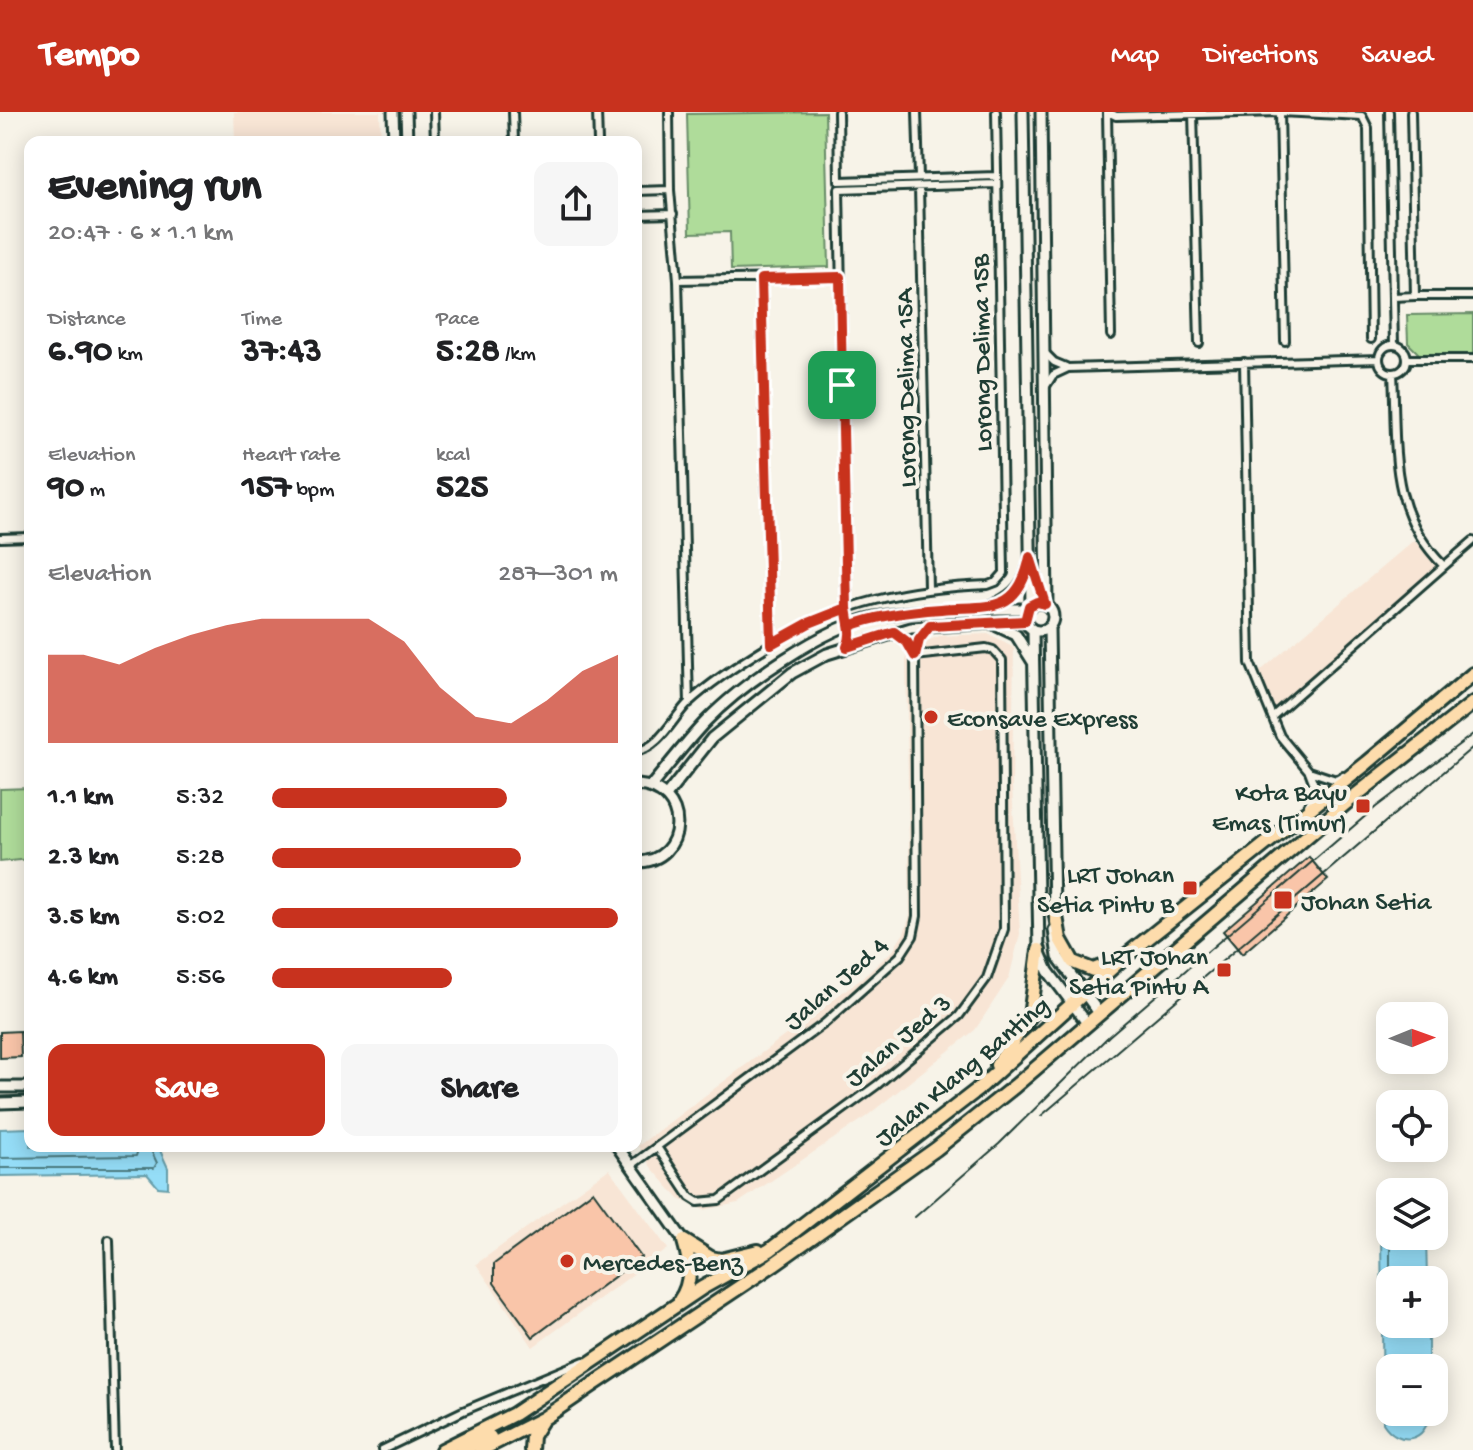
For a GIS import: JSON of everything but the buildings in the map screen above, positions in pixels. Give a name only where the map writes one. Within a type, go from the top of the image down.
[{"type":"highway","name":"Jalan Klang Banting","points":[[442,1450],[514,1414],[678,1303],[770,1250],[977,1090],[1123,958],[1296,821],[1473,674]]},
{"type":"highway","name":"Jalan Klang Banting","points":[[481,1450],[544,1418],[774,1264],[936,1149],[1015,1086],[1346,803],[1473,703]]},
{"type":"highway","points":[[1054,905],[1060,939],[1073,962],[1093,970],[1123,958]]},
{"type":"highway","points":[[977,1090],[1030,1016],[1039,950]]},
{"type":"highway","points":[[684,1241],[711,1258],[721,1260],[770,1250]]},
{"type":"highway","points":[[678,1303],[686,1292],[690,1272],[684,1241]]},
{"type":"highway","points":[[462,1450],[506,1429],[514,1414]]},
{"type":"highway","points":[[531,1450],[532,1436],[544,1418]]},
{"type":"street","points":[[393,112],[394,136]]},
{"type":"street","points":[[406,112],[407,136]]},
{"type":"street","points":[[434,112],[435,136]]},
{"type":"street","points":[[513,112],[514,136]]},
{"type":"street","points":[[597,112],[598,136]]},
{"type":"street","points":[[669,112],[670,190],[678,280],[689,703]]},
{"type":"street","points":[[838,112],[847,608],[851,637],[847,647]]},
{"type":"street","points":[[917,112],[919,178]]},
{"type":"street","name":"Lorong Delima 15B","points":[[928,588],[988,585],[1000,578],[1005,568],[996,112]]},
{"type":"street","points":[[1023,112],[1030,557],[1029,607],[1025,621]]},
{"type":"street","points":[[1041,112],[1046,604]]},
{"type":"street","points":[[1111,335],[1108,112],[1116,116],[1280,112],[1358,114],[1365,119],[1368,128],[1371,339]]},
{"type":"street","points":[[1280,112],[1285,341]]},
{"type":"street","points":[[1389,112],[1394,345]]},
{"type":"street","points":[[1411,112],[1415,296]]},
{"type":"street","points":[[1193,113],[1199,343]]},
{"type":"street","points":[[839,185],[919,178],[996,180]]},
{"type":"street","points":[[839,185],[919,187],[996,180]]},
{"type":"street","name":"Lorong Delima 15A","points":[[919,187],[928,588]]},
{"type":"street","points":[[642,191],[670,190]]},
{"type":"street","points":[[642,215],[673,214]]},
{"type":"street","points":[[678,280],[840,277]]},
{"type":"street","points":[[761,279],[771,644]]},
{"type":"street","points":[[1393,297],[1473,296]]},
{"type":"street","points":[[1394,345],[1404,351],[1407,359],[1404,368],[1393,373],[1381,368],[1379,359],[1385,348],[1394,345]]},
{"type":"street","points":[[1043,351],[1054,362],[1068,368]]},
{"type":"street","points":[[1043,391],[1053,375],[1068,368],[1379,359]]},
{"type":"street","points":[[1407,359],[1473,359]]},
{"type":"street","points":[[1244,362],[1250,663],[1280,736],[1309,771],[1315,787],[1309,805],[1296,821]]},
{"type":"street","points":[[1393,373],[1402,496],[1416,535],[1444,566]]},
{"type":"street","points":[[0,538],[24,537]]},
{"type":"street","points":[[1272,717],[1473,541]]},
{"type":"street","points":[[1030,557],[1053,616],[1049,628],[1055,946],[1087,1023]]},
{"type":"street","points":[[986,609],[1012,596],[1026,578],[1030,557]]},
{"type":"street","points":[[642,750],[649,748],[689,703],[771,644],[809,623],[847,608],[928,588]]},
{"type":"street","points":[[651,786],[708,719],[784,658],[850,626],[872,618],[942,608],[986,609],[1046,604]]},
{"type":"street","points":[[666,796],[712,738],[792,673],[827,654],[894,632],[930,626],[1025,621]]},
{"type":"street","points":[[1025,621],[1033,631],[1036,669],[1039,950],[1048,971],[1099,1013]]},
{"type":"street","points":[[990,623],[1016,635],[1036,669]]},
{"type":"street","points":[[850,626],[868,640]]},
{"type":"street","name":"Jalan Jed 4","points":[[632,1165],[825,1023],[900,956],[913,936],[917,916],[915,656],[919,640],[930,626]]},
{"type":"street","points":[[1033,631],[1049,628]]},
{"type":"street","points":[[894,632],[907,642],[915,656]]},
{"type":"street","name":"Jalan Jed 3","points":[[657,1147],[690,1197],[698,1202],[719,1200],[877,1085],[953,1022],[987,978],[1004,929],[1002,660],[999,654],[986,648],[915,656]]},
{"type":"street","points":[[1309,771],[1336,780],[1367,763]]},
{"type":"street","points":[[642,785],[651,786],[666,796],[677,815],[675,836],[662,854],[642,860]]},
{"type":"street","points":[[0,1087],[24,1087]]},
{"type":"street","points":[[0,1103],[24,1102]]},
{"type":"street","points":[[622,1152],[684,1241]]},
{"type":"street","points":[[109,1240],[115,1450]]},
{"type":"street","points":[[382,1450],[606,1352]]},
{"type":"street","points":[[507,1394],[514,1414]]},
{"type":"shaded area","points":[[234,112],[380,112],[381,136],[235,136]]},
{"type":"shaded area","points":[[1414,540],[1437,567],[1273,712],[1257,674]]},
{"type":"shaded area","points":[[988,634],[1014,648],[1012,786],[1020,934],[1009,978],[975,1030],[863,1119],[738,1203],[704,1210],[679,1199],[651,1167],[642,1152],[642,1143],[868,973],[893,950],[904,933],[910,915],[906,649],[940,636]]},
{"type":"shaded area","name":"Mercedes-Benz","points":[[609,1169],[668,1249],[533,1347],[476,1264]]},
{"type":"green space","points":[[825,112],[829,267],[731,270],[730,232],[690,233],[687,114]]},
{"type":"green space","points":[[1473,314],[1473,354],[1421,356],[1408,343],[1407,315]]},
{"type":"green space","points":[[24,788],[24,860],[0,862],[0,789]]},
{"type":"water","points":[[24,1128],[24,1152],[161,1152],[168,1168],[168,1188],[158,1187],[147,1174],[0,1176],[0,1129]]},
{"type":"water","points":[[1381,1250],[1426,1250],[1427,1266],[1381,1266]]},
{"type":"water","points":[[1382,1338],[1428,1338],[1428,1354],[1382,1354]]},
{"type":"water","points":[[1385,1426],[1426,1426],[1411,1438],[1396,1436]]},
{"type":"tram line","points":[[915,1217],[999,1144],[1109,1036],[1376,807],[1473,734]]},
{"type":"tram line","points":[[1041,1116],[1473,747]]},
{"type":"place","name":"Econsave Express","points":[[931,717]]},
{"type":"place","name":"Kota Bayu Emas (Timur)","points":[[1363,806]]},
{"type":"place","name":"LRT Johan Setia Pintu B","points":[[1190,888]]},
{"type":"place","name":"Johan Setia","points":[[1283,900]]},
{"type":"place","name":"LRT Johan Setia Pintu A","points":[[1224,970]]},
{"type":"place","name":"Mercedes-Benz","points":[[567,1261]]},
{"type":"route","points":[[842,385],[840,277],[761,279],[771,644],[809,623],[847,608],[850,626],[872,618],[942,608],[986,609],[1012,596],[1026,578],[1030,557],[1045,604],[1037,602],[1029,606],[1024,615],[1025,621],[930,626],[919,640],[915,656],[912,647],[894,632],[847,647],[852,633],[850,626],[847,615],[847,608],[842,385]]}]
